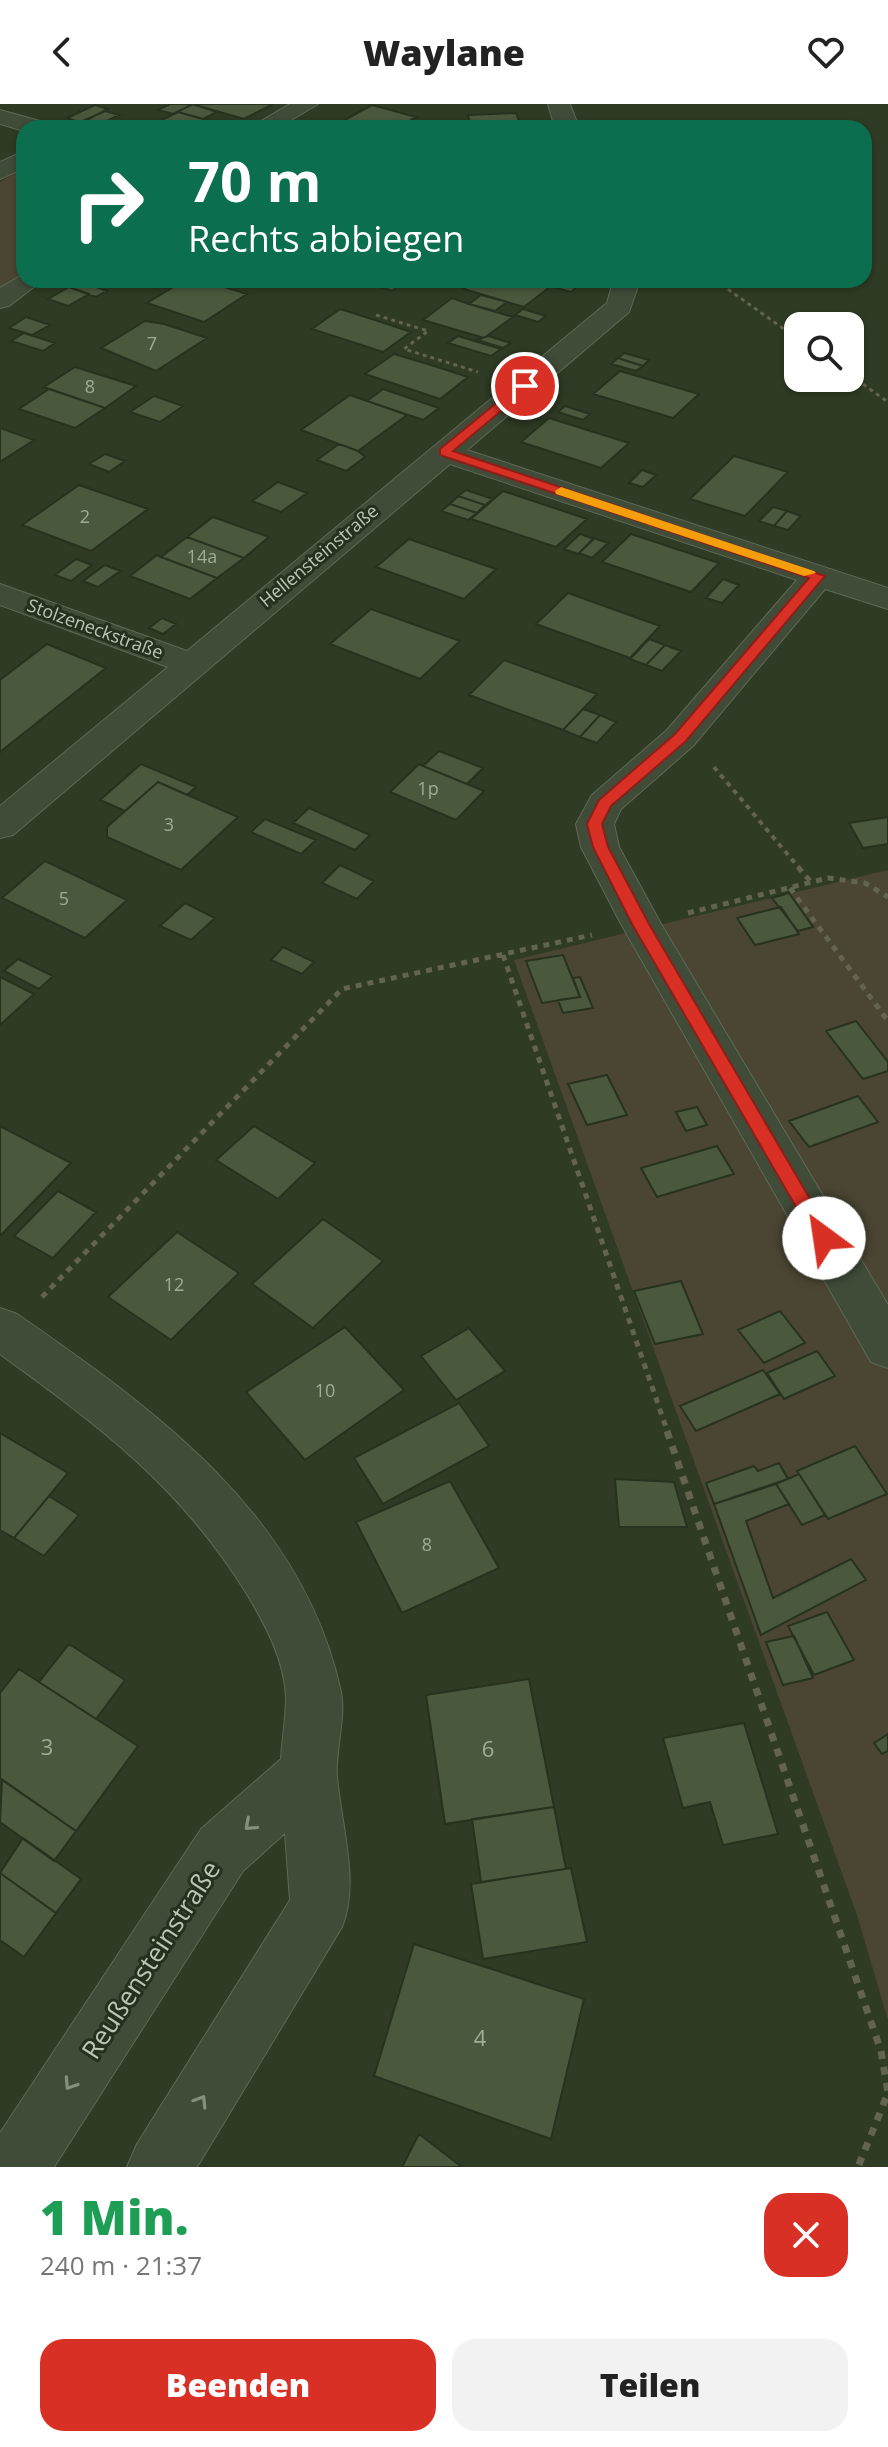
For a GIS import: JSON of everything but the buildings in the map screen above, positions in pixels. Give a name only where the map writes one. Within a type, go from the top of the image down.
[{"type":"street","points":[[276,120],[307,104]]},
{"type":"street","points":[[0,300],[18,288]]},
{"type":"street","name":"Hellensteinstraße","points":[[0,826],[620,306],[624,288]]},
{"type":"street","points":[[444,452],[888,599]]},
{"type":"street","points":[[818,576],[680,738],[605,803],[595,824],[600,847],[641,924],[888,1348]]},
{"type":"street","name":"Stolzeneckstraße","points":[[0,594],[190,664]]},
{"type":"street","points":[[4,1330],[105,1402],[190,1476],[246,1546],[294,1621],[314,1696],[308,1773],[321,1906],[160,2167]]},
{"type":"street","name":"Reußensteinstraße","points":[[16,2167],[222,1850],[308,1773]]},
{"type":"path","points":[[726,288],[784,329]]},
{"type":"path","points":[[376,315],[428,331],[404,349],[525,386]]},
{"type":"path","points":[[864,385],[888,402]]},
{"type":"path","points":[[680,738],[718,771],[811,882]]},
{"type":"path","points":[[4,1330],[342,989],[641,924],[828,878],[865,883],[888,897]]},
{"type":"path","points":[[790,888],[888,1021]]},
{"type":"path","points":[[503,955],[881,2051],[888,2093],[858,2167]]},
{"type":"shaded area","points":[[16,173],[16,280],[0,291],[0,182]]},
{"type":"shaded area","points":[[888,870],[888,2020],[857,1915],[514,960]]},
{"type":"slow traffic","points":[[561,491],[809,573]]},
{"type":"route","points":[[525,386],[444,452],[818,576],[680,738],[605,803],[595,824],[600,847],[641,924],[824,1238]]}]
